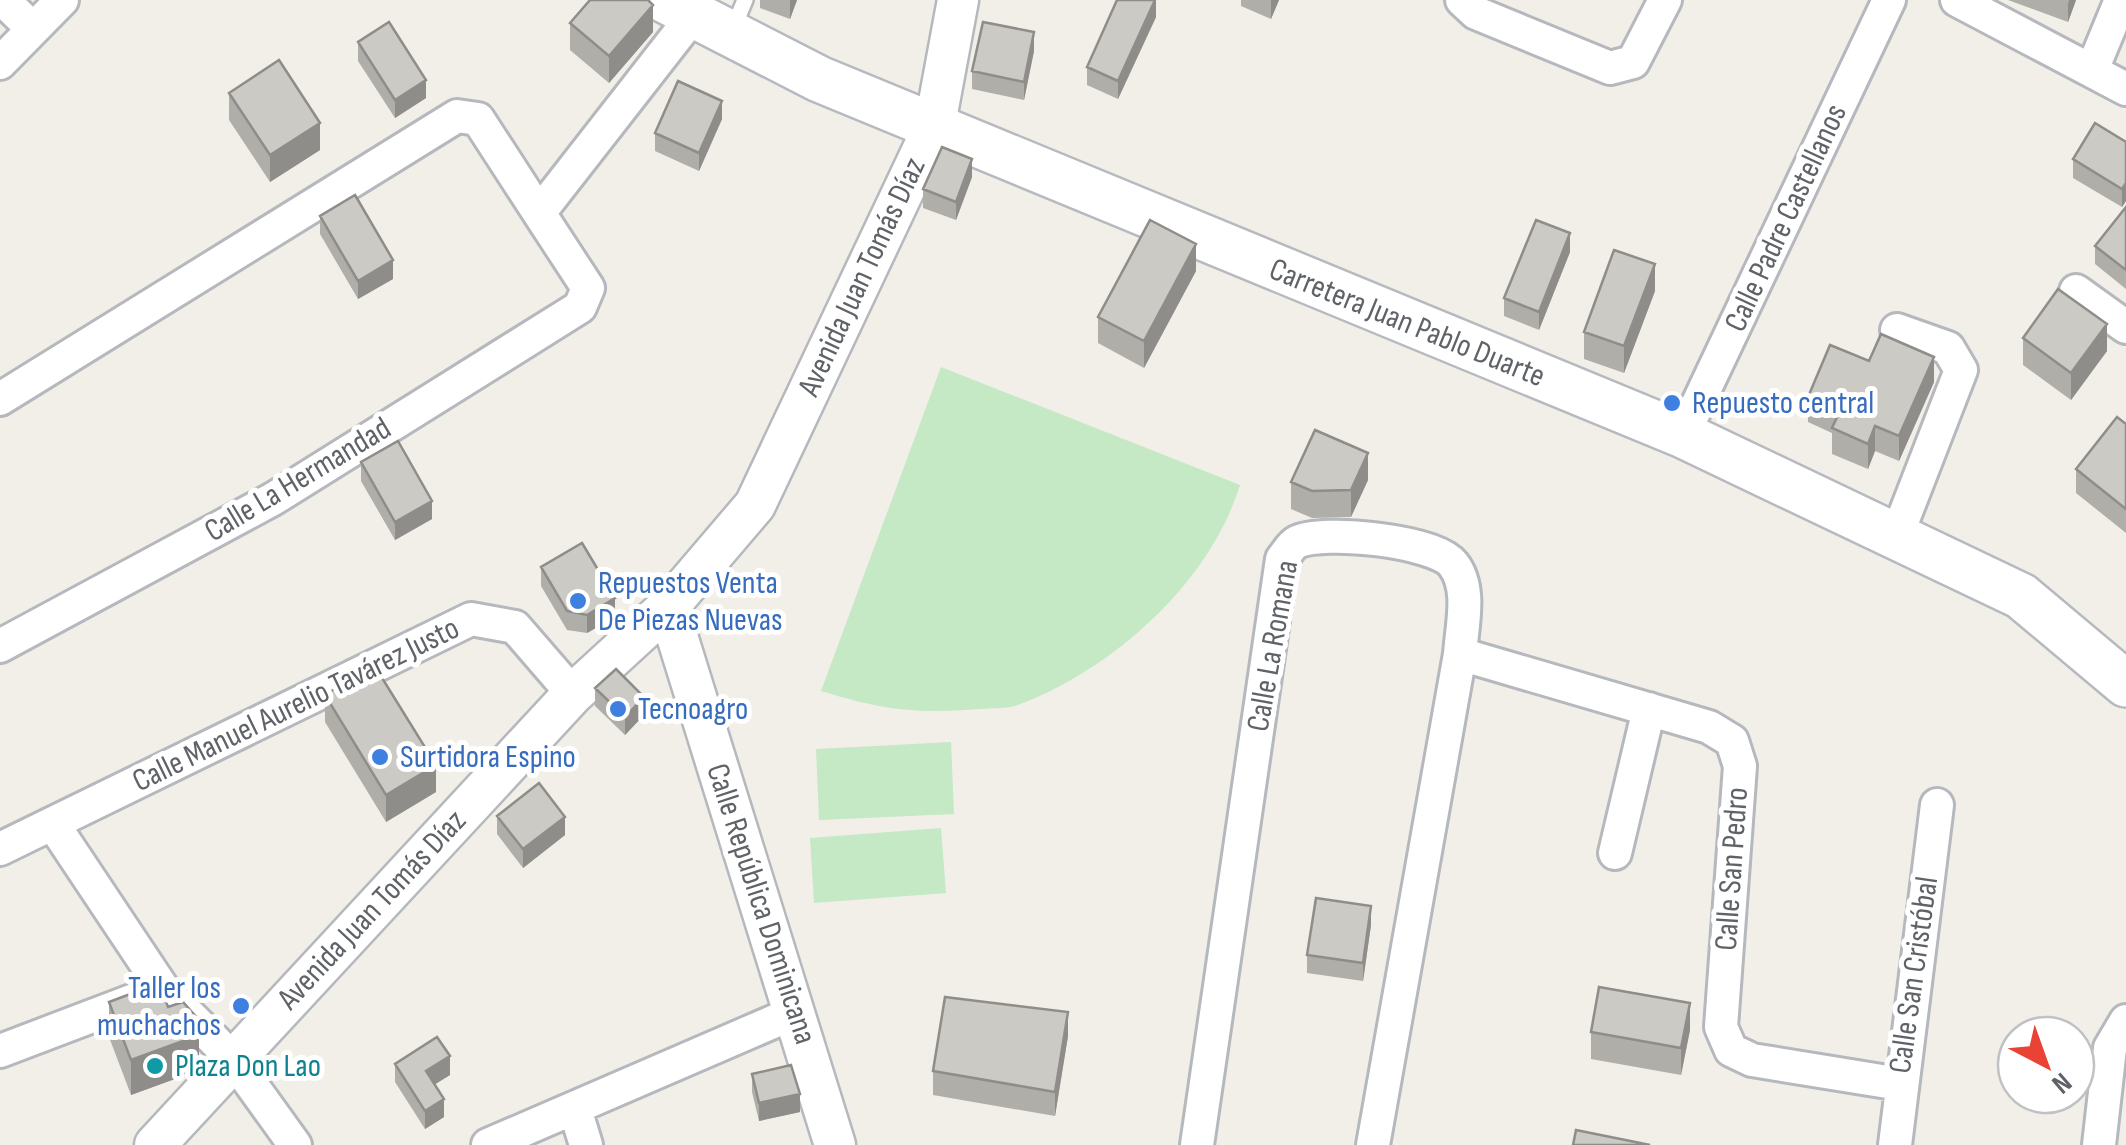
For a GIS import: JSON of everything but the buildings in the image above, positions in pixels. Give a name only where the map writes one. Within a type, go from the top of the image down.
[{"type":"main road","name":"Carretera Juan Pablo Duarte","points":[[708,14],[819,79],[1683,436],[1812,500],[1898,535],[2022,596],[2126,682]]},
{"type":"street","points":[[3,0],[33,29]]},
{"type":"street","points":[[0,63],[62,0]]},
{"type":"street","name":"Avenida Juan Tomás Díaz","points":[[155,1145],[573,694],[668,607],[755,505],[935,124],[958,0]]},
{"type":"street","points":[[1462,0],[1476,13],[1610,68],[1633,62],[1665,0]]},
{"type":"street","name":"Calle Padre Castellanos","points":[[1683,436],[1888,0]]},
{"type":"street","points":[[1957,0],[2126,89]]},
{"type":"street","points":[[2092,70],[2120,0]]},
{"type":"street","points":[[0,399],[456,116],[478,119],[539,212],[708,14]]},
{"type":"street","name":"Calle La Hermandad","points":[[0,646],[273,499],[564,317],[587,298],[588,288],[539,212]]},
{"type":"street","points":[[2076,291],[2126,327]]},
{"type":"street","points":[[1897,330],[1948,348],[1961,370],[1898,535]]},
{"type":"street","name":"Calle La Romana","points":[[1198,1145],[1282,559],[1294,543],[1318,536],[1429,547],[1452,562],[1465,583],[1460,654],[1372,1145]]},
{"type":"street","name":"Calle República Dominicana","points":[[668,607],[835,1145]]},
{"type":"street","name":"Calle Manuel Aurelio Tavárez Justo","points":[[0,849],[471,619],[514,627],[573,694]]},
{"type":"street","name":"Calle San Pedro","points":[[1460,654],[1710,727],[1732,741],[1740,766],[1721,1027],[1731,1050],[1752,1060],[1900,1084]]},
{"type":"street","points":[[1615,853],[1649,709]]},
{"type":"street","name":"Calle San Cristóbal","points":[[1895,1145],[1937,804]]},
{"type":"street","points":[[53,824],[163,989],[233,1059],[296,1145]]},
{"type":"street","points":[[0,1051],[163,989]]},
{"type":"street","points":[[488,1145],[796,1012]]},
{"type":"street","points":[[2098,1145],[2110,1048],[2126,1021]]},
{"type":"street","points":[[575,1109],[586,1145]]},
{"type":"green space","points":[[941,367],[1240,485],[1206,556],[1153,619],[1088,670],[1053,690],[1004,708],[917,711],[863,703],[821,691]]},
{"type":"green space","points":[[951,742],[954,814],[819,820],[816,749]]},
{"type":"green space","points":[[941,828],[946,893],[814,903],[810,838]]},
{"type":"place","name":"Repuesto central","points":[[1672,403]]},
{"type":"place","name":"Repuestos Venta De Piezas Nuevas","points":[[578,601]]},
{"type":"place","name":"Tecnoagro","points":[[618,709]]},
{"type":"place","name":"Surtidora Espino","points":[[380,757]]},
{"type":"place","name":"Taller los muchachos","points":[[241,1006]]},
{"type":"place","name":"Plaza Don Lao","points":[[155,1066]]}]
